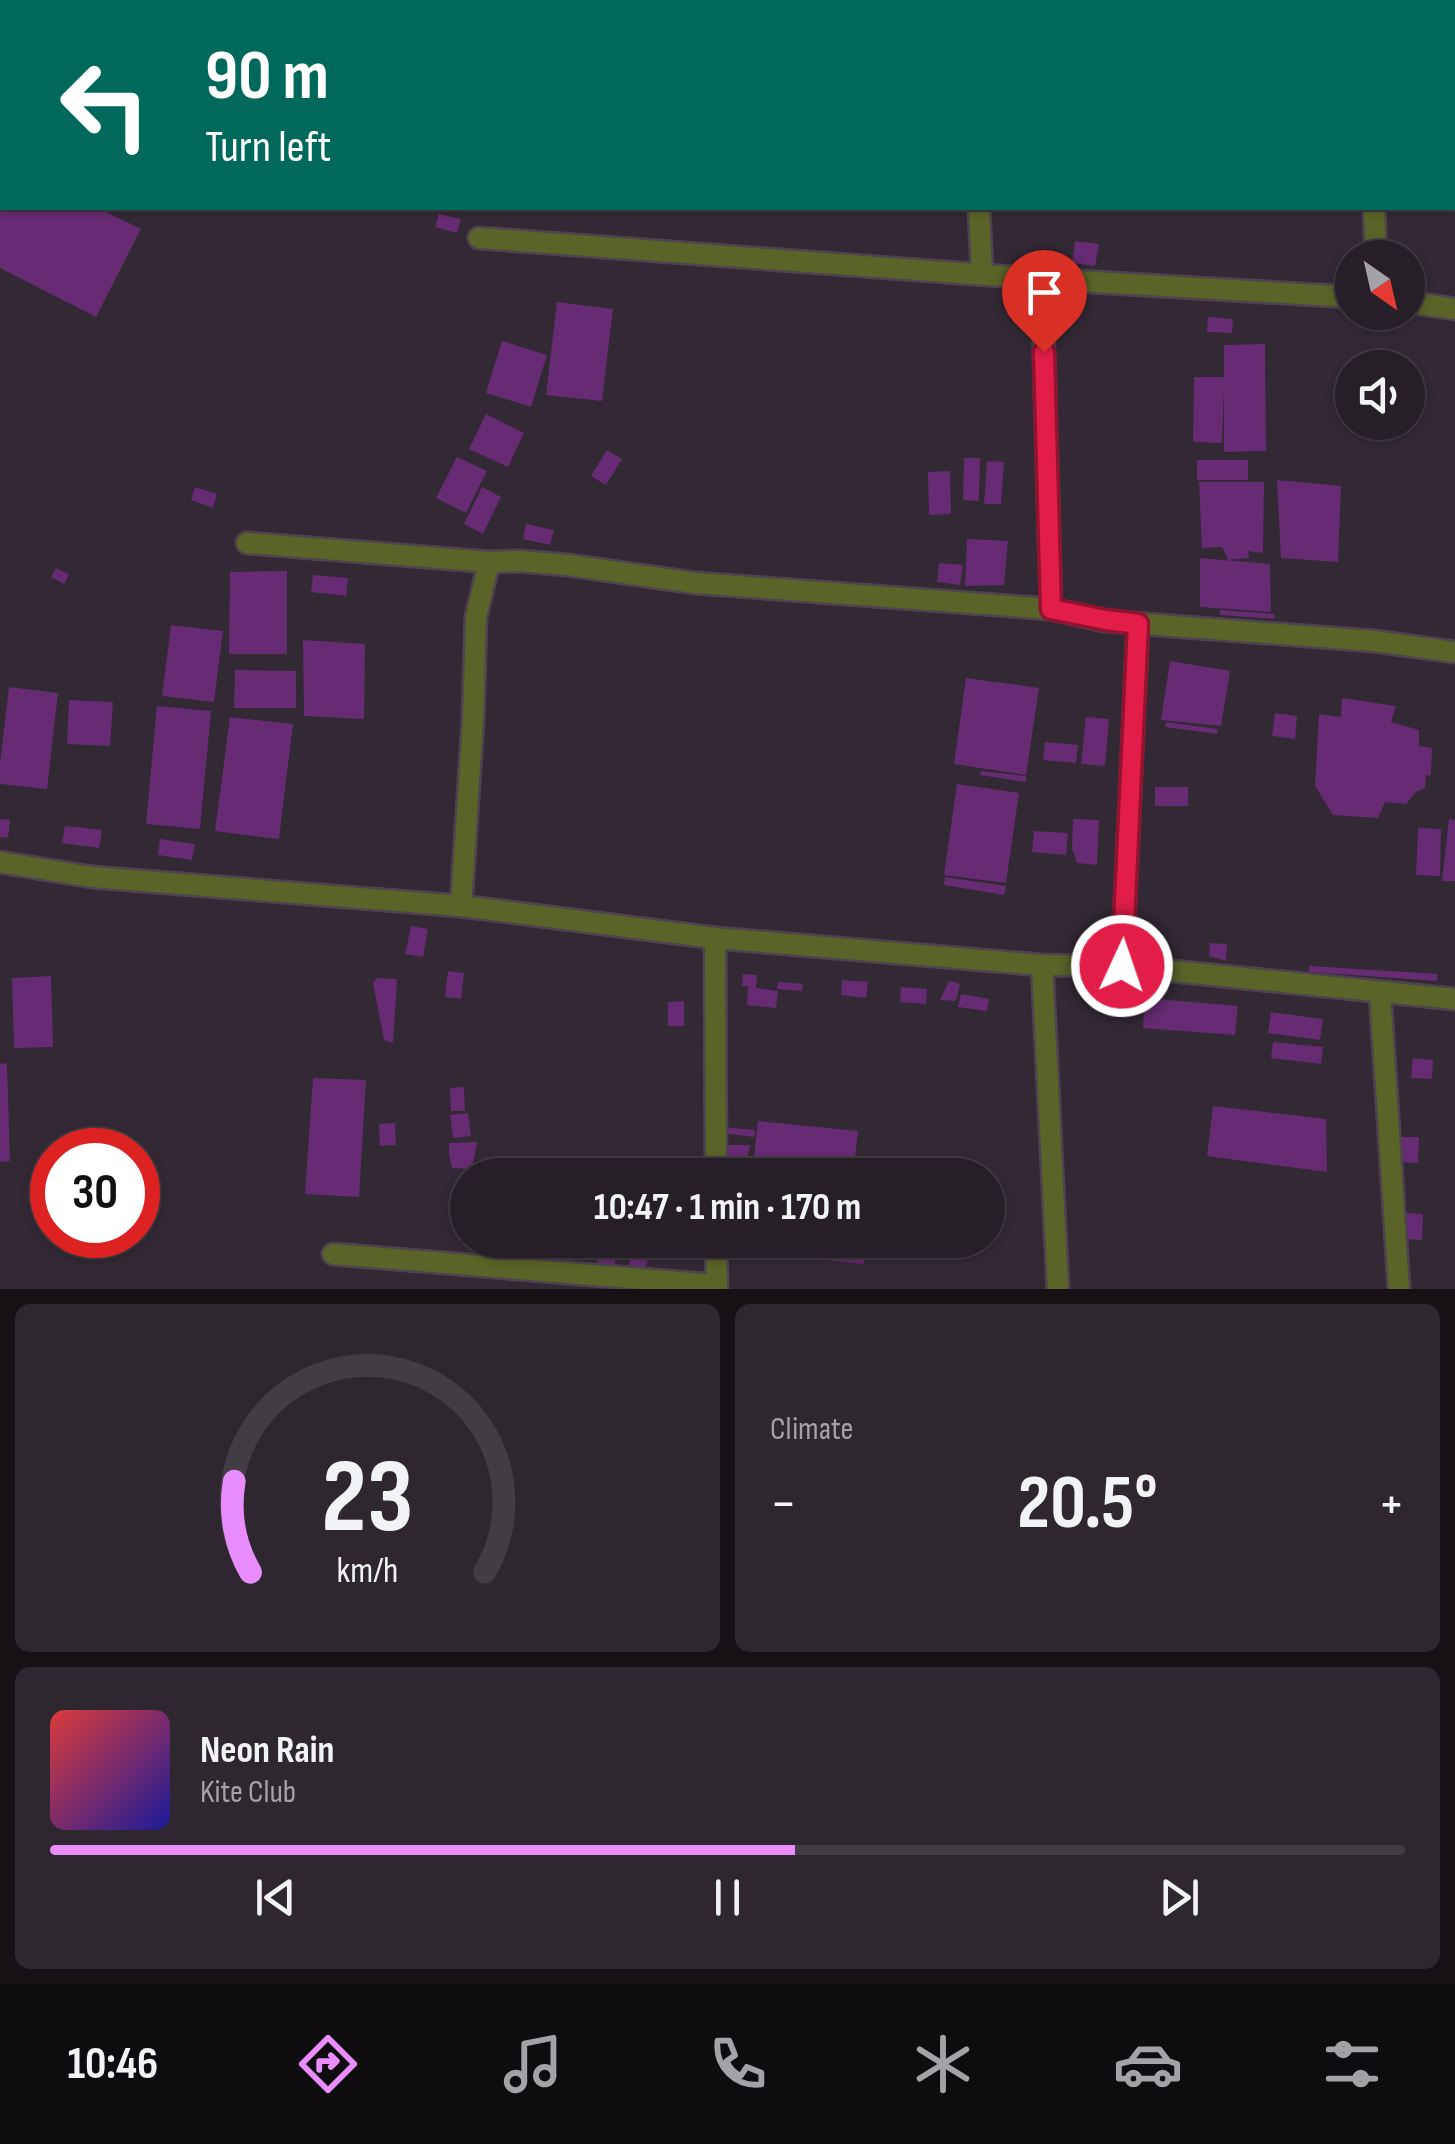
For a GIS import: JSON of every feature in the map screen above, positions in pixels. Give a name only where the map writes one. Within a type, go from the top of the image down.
[{"type":"street","points":[[980,210],[982,274]]},
{"type":"street","points":[[1374,210],[1375,240]]},
{"type":"street","points":[[479,238],[1335,296]]},
{"type":"street","points":[[1042,279],[1051,609]]},
{"type":"street","points":[[1425,305],[1455,309]]},
{"type":"street","points":[[247,543],[489,562],[520,561],[695,583],[1051,609],[1138,624],[1374,641],[1455,652]]},
{"type":"street","points":[[461,906],[476,617],[489,562]]},
{"type":"street","points":[[1122,966],[1138,624]]},
{"type":"street","points":[[0,862],[92,877],[461,906],[715,938],[1042,965],[1122,966],[1455,999]]},
{"type":"street","points":[[715,938],[716,1158]]},
{"type":"street","points":[[1042,965],[1058,1289]]},
{"type":"street","points":[[1380,993],[1399,1289]]},
{"type":"street","points":[[333,1254],[716,1287],[716,1258]]},
{"type":"building","points":[[0,210],[102,210],[141,229],[96,317],[0,268]]},
{"type":"building","points":[[439,214],[461,219],[457,233],[435,227]]},
{"type":"building","points":[[1075,241],[1099,244],[1095,266],[1072,263]]},
{"type":"building","points":[[557,302],[613,309],[602,401],[546,395]]},
{"type":"building","points":[[1208,317],[1233,319],[1232,333],[1207,332]]},
{"type":"building","points":[[502,341],[547,355],[531,407],[486,393]]},
{"type":"building","points":[[1265,344],[1266,451],[1224,452],[1224,387],[1222,443],[1193,442],[1194,377],[1224,377],[1224,345]]},
{"type":"building","points":[[486,414],[524,433],[508,467],[469,449]]},
{"type":"building","points":[[607,450],[622,459],[606,485],[591,476]]},
{"type":"building","points":[[457,457],[487,471],[466,513],[436,498]]},
{"type":"building","points":[[964,458],[980,458],[979,501],[963,500]]},
{"type":"building","points":[[1197,460],[1248,460],[1248,480],[1197,480]]},
{"type":"building","points":[[987,461],[1004,462],[1001,504],[984,504]]},
{"type":"building","points":[[950,471],[951,514],[929,515],[928,472]]},
{"type":"building","points":[[1277,480],[1341,486],[1338,562],[1281,558]]},
{"type":"building","points":[[1199,482],[1264,482],[1263,553],[1248,551],[1249,558],[1228,560],[1222,547],[1202,548]]},
{"type":"building","points":[[195,487],[217,494],[213,508],[191,500]]},
{"type":"building","points":[[482,487],[501,497],[483,534],[464,524]]},
{"type":"building","points":[[526,524],[554,530],[550,545],[523,539]]},
{"type":"building","points":[[967,539],[1008,541],[1004,585],[965,586]]},
{"type":"building","points":[[1200,558],[1270,564],[1271,612],[1200,607]]},
{"type":"building","points":[[939,563],[963,565],[960,585],[937,582]]},
{"type":"building","points":[[56,568],[69,574],[64,584],[51,577]]},
{"type":"building","points":[[287,571],[287,654],[229,654],[230,572]]},
{"type":"building","points":[[313,575],[348,578],[346,596],[311,592]]},
{"type":"building","points":[[1220,610],[1274,614],[1274,619],[1220,615]]},
{"type":"building","points":[[171,625],[223,631],[214,702],[162,696]]},
{"type":"building","points":[[303,640],[365,644],[364,719],[304,716]]},
{"type":"building","points":[[1170,661],[1230,671],[1221,726],[1161,720]]},
{"type":"building","points":[[235,670],[296,671],[296,708],[234,708]]},
{"type":"building","points":[[966,678],[1039,688],[1026,775],[954,764]]},
{"type":"building","points":[[9,687],[58,693],[47,789],[0,784]]},
{"type":"building","points":[[1342,698],[1396,706],[1391,722],[1419,730],[1419,746],[1432,748],[1431,776],[1426,775],[1425,788],[1406,804],[1385,802],[1378,818],[1333,815],[1315,786],[1319,714],[1341,717]]},
{"type":"building","points":[[69,700],[113,702],[110,746],[67,744]]},
{"type":"building","points":[[157,706],[211,711],[200,829],[146,824]]},
{"type":"building","points":[[1275,713],[1297,716],[1295,739],[1272,736]]},
{"type":"building","points":[[230,717],[293,724],[279,839],[215,831]]},
{"type":"building","points":[[1086,717],[1109,719],[1105,766],[1081,764]]},
{"type":"building","points":[[1166,722],[1218,729],[1217,734],[1165,727]]},
{"type":"building","points":[[1045,742],[1078,745],[1076,763],[1043,760]]},
{"type":"building","points":[[981,771],[1026,776],[1026,782],[980,775]]},
{"type":"building","points":[[957,784],[1019,793],[1006,883],[944,875]]},
{"type":"building","points":[[1155,787],[1188,787],[1188,806],[1155,806]]},
{"type":"building","points":[[0,819],[10,820],[8,838],[0,837]]},
{"type":"building","points":[[1073,819],[1099,820],[1097,865],[1077,863],[1072,848]]},
{"type":"building","points":[[1449,819],[1455,820],[1455,881],[1442,881]]},
{"type":"building","points":[[65,826],[102,830],[99,848],[62,843]]},
{"type":"building","points":[[1418,828],[1441,829],[1440,876],[1416,875]]},
{"type":"building","points":[[1034,831],[1068,833],[1066,855],[1032,852]]},
{"type":"building","points":[[160,839],[195,844],[192,860],[158,855]]},
{"type":"building","points":[[945,877],[1006,886],[1004,895],[944,885]]},
{"type":"building","points":[[411,926],[428,929],[423,957],[405,954]]},
{"type":"building","points":[[1210,943],[1227,944],[1226,961],[1209,956]]},
{"type":"building","points":[[1309,966],[1437,974],[1437,981],[1309,972]]},
{"type":"building","points":[[448,971],[464,973],[461,999],[445,997]]},
{"type":"building","points":[[743,974],[757,975],[756,988],[778,991],[776,1008],[747,1005],[748,986],[742,986]]},
{"type":"building","points":[[51,976],[53,1047],[14,1048],[12,978]]},
{"type":"building","points":[[377,978],[397,979],[393,1043],[384,1040],[373,983]]},
{"type":"building","points":[[842,980],[868,982],[866,998],[841,995]]},
{"type":"building","points":[[949,981],[960,984],[956,1001],[940,1000]]},
{"type":"building","points":[[778,982],[803,984],[802,991],[777,989]]},
{"type":"building","points":[[901,987],[927,989],[926,1004],[900,1002]]},
{"type":"building","points":[[961,994],[989,999],[987,1011],[958,1007]]},
{"type":"building","points":[[1145,998],[1238,1006],[1235,1035],[1143,1028]]},
{"type":"building","points":[[684,1001],[684,1026],[668,1026],[668,1002]]},
{"type":"building","points":[[1271,1012],[1323,1019],[1320,1040],[1268,1033]]},
{"type":"building","points":[[1273,1042],[1323,1047],[1321,1064],[1271,1058]]},
{"type":"building","points":[[1413,1058],[1433,1060],[1432,1079],[1411,1078]]},
{"type":"building","points":[[7,1063],[10,1161],[0,1162],[0,1064]]},
{"type":"building","points":[[313,1078],[366,1080],[359,1197],[305,1194]]},
{"type":"building","points":[[464,1087],[465,1111],[451,1111],[450,1088]]},
{"type":"building","points":[[1213,1106],[1326,1119],[1327,1172],[1207,1156]]},
{"type":"building","points":[[468,1113],[471,1136],[453,1138],[450,1115]]},
{"type":"building","points":[[758,1121],[858,1131],[855,1158],[754,1158]]},
{"type":"building","points":[[395,1123],[396,1145],[380,1146],[379,1124]]},
{"type":"building","points":[[723,1127],[755,1130],[754,1137],[722,1133]]},
{"type":"building","points":[[1401,1137],[1419,1137],[1418,1163],[1401,1162]]},
{"type":"building","points":[[477,1142],[474,1158],[450,1159],[449,1143]]},
{"type":"building","points":[[722,1145],[750,1145],[748,1158],[723,1158]]},
{"type":"building","points":[[1403,1213],[1423,1214],[1422,1240],[1402,1239]]},
{"type":"building","points":[[597,1258],[615,1258],[615,1265],[597,1265]]},
{"type":"building","points":[[631,1258],[648,1259],[645,1269],[629,1265]]},
{"type":"building","points":[[808,1258],[864,1258],[864,1264]]},
{"type":"route","points":[[1044,352],[1051,609],[1138,624],[1122,966]]}]
